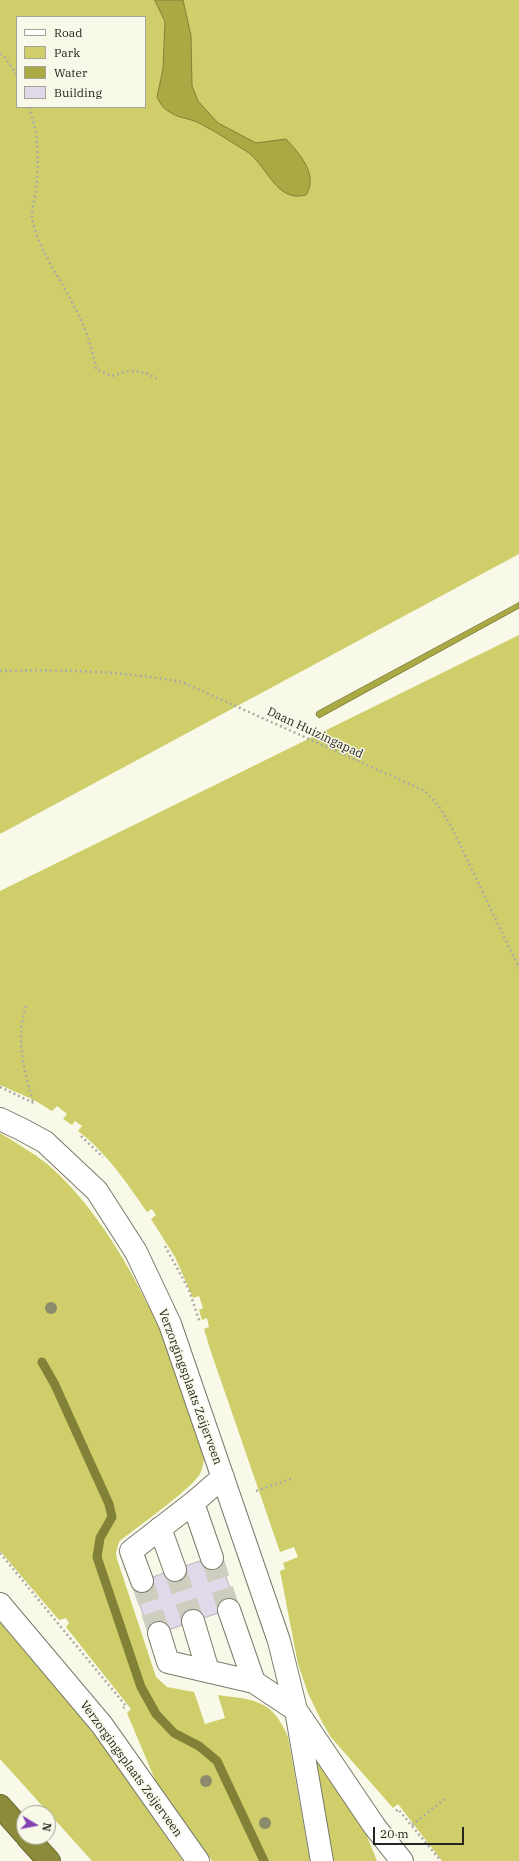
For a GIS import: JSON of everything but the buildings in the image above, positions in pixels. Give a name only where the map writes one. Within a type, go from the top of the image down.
[{"type":"highway","points":[[0,1806],[16,1824]]},
{"type":"highway","points":[[34,1845],[49,1861]]},
{"type":"lane","name":"Verzorgingsplaats Zeijerveen","points":[[0,1119],[45,1142],[96,1191],[136,1252],[170,1324],[279,1641],[296,1710],[322,1861]]},
{"type":"lane","points":[[142,1581],[132,1551],[193,1503],[223,1477]]},
{"type":"lane","points":[[193,1503],[212,1558]]},
{"type":"lane","points":[[160,1528],[175,1570]]},
{"type":"lane","name":"Verzorgingsplaats Zeijerveen","points":[[0,1604],[102,1725],[198,1861]]},
{"type":"lane","points":[[229,1610],[254,1682]]},
{"type":"lane","points":[[193,1621],[208,1671]]},
{"type":"lane","points":[[159,1632],[168,1662],[254,1682],[296,1710]]},
{"type":"lane","name":"Verzorgingsplaats Zeijerveen","points":[[296,1710],[375,1827],[402,1861]]},
{"type":"path","points":[[0,54],[4,56],[16,74]]},
{"type":"path","points":[[29,108],[35,122],[39,153],[32,217],[39,238],[54,271],[74,305],[88,338],[96,369],[112,376],[129,370],[148,373],[159,380]]},
{"type":"path","name":"Daan Huizingapad","points":[[0,671],[72,670],[142,675],[182,682],[424,791],[438,805],[451,826],[519,968]]},
{"type":"path","points":[[26,1006],[22,1019],[22,1059],[33,1102]]},
{"type":"path","points":[[256,1491],[293,1478]]},
{"type":"path","points":[[0,1553],[126,1706],[102,1725]]},
{"type":"path","points":[[412,1825],[446,1798]]},
{"type":"green space","points":[[0,0],[519,0],[519,554],[0,834]]},
{"type":"green space","points":[[519,635],[519,1861],[442,1861],[398,1804],[393,1808],[330,1736],[308,1693],[298,1664],[280,1571],[285,1569],[283,1563],[298,1557],[294,1547],[280,1552],[210,1349],[204,1329],[209,1327],[207,1318],[202,1320],[199,1310],[203,1308],[199,1296],[193,1298],[175,1257],[151,1219],[156,1215],[152,1209],[147,1212],[107,1158],[78,1131],[82,1126],[75,1121],[72,1125],[63,1119],[67,1114],[57,1106],[52,1111],[34,1100],[0,1085],[0,891]]},
{"type":"green space","points":[[0,1133],[30,1151],[46,1163],[76,1193],[104,1229],[117,1249],[129,1268],[148,1306],[152,1305],[205,1454],[201,1472],[196,1479],[176,1497],[119,1542],[116,1553],[117,1559],[156,1677],[167,1687],[194,1692],[205,1724],[225,1718],[218,1695],[252,1700],[261,1704],[269,1708],[282,1724],[288,1737],[310,1861],[212,1861],[156,1782],[127,1713],[131,1709],[66,1627],[69,1623],[66,1618],[59,1620],[0,1551]]},
{"type":"green space","points":[[0,1617],[113,1758],[183,1861],[92,1861],[56,1821],[56,1805],[41,1805],[0,1759]]},
{"type":"green space","points":[[312,1753],[365,1831],[377,1861],[331,1861]]},
{"type":"water","points":[[155,0],[183,0],[191,36],[192,86],[198,101],[218,123],[256,143],[286,139],[306,165],[309,172],[310,180],[306,195],[295,196],[287,193],[279,188],[254,157],[246,151],[199,123],[179,117],[161,105],[157,97],[163,69],[165,22]]},
{"type":"water","points":[[519,603],[519,608],[319,718],[316,715],[317,712]]},
{"type":"waterway","points":[[42,1362],[55,1385],[109,1504],[112,1517],[100,1538],[97,1557],[141,1687],[156,1714],[174,1733],[199,1746],[217,1761],[264,1861]]},
{"type":"tunnel","points":[[212,1558],[229,1610]]},
{"type":"tunnel","points":[[175,1570],[193,1621]]},
{"type":"tunnel","points":[[142,1581],[159,1633]]}]
